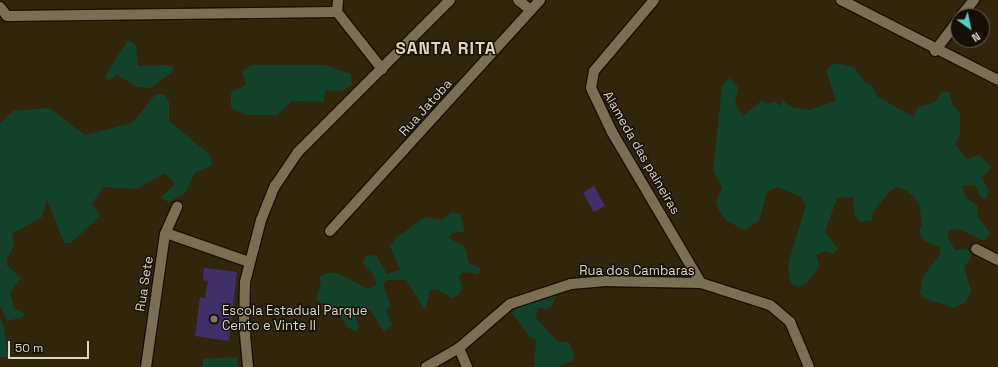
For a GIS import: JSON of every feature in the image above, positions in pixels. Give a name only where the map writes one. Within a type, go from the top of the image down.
[{"type":"street","points":[[338,0],[337,12],[382,69]]},
{"type":"street","points":[[248,367],[244,323],[249,262],[266,205],[284,171],[298,152],[450,0]]},
{"type":"street","points":[[518,0],[531,10]]},
{"type":"street","name":"Rua Jatoba","points":[[330,231],[540,0]]},
{"type":"street","name":"Alameda das paineiras","points":[[654,0],[594,71],[591,88],[612,132],[701,283]]},
{"type":"street","points":[[844,0],[935,51],[998,80]]},
{"type":"street","points":[[968,8],[974,0]]},
{"type":"street","points":[[0,7],[7,16],[337,12]]},
{"type":"street","points":[[935,51],[950,31]]},
{"type":"street","name":"Rua Sete","points":[[146,367],[145,358],[166,233],[177,207]]},
{"type":"street","points":[[166,233],[249,262]]},
{"type":"street","points":[[976,248],[998,260]]},
{"type":"street","name":"Rua dos Cambaras","points":[[426,367],[459,348],[510,304],[563,286],[603,281],[701,283],[746,296],[784,314],[810,367]]},
{"type":"street","points":[[459,348],[467,367]]},
{"type":"green space","points":[[128,40],[136,45],[138,66],[166,65],[174,67],[172,72],[151,88],[137,87],[117,75],[108,81],[105,76]]},
{"type":"green space","points":[[834,63],[854,67],[866,84],[872,86],[878,97],[913,117],[918,107],[934,103],[942,92],[949,92],[953,106],[960,113],[960,135],[955,143],[957,147],[967,159],[979,155],[992,167],[982,178],[989,191],[986,198],[981,198],[975,185],[962,186],[966,198],[978,206],[977,215],[990,233],[984,241],[959,229],[950,230],[947,235],[955,250],[967,249],[972,255],[964,268],[971,291],[966,302],[954,308],[926,299],[920,293],[923,276],[941,253],[939,246],[925,241],[919,233],[922,223],[919,202],[906,190],[897,187],[890,191],[872,213],[872,220],[860,222],[855,215],[853,197],[837,198],[825,232],[838,249],[833,254],[825,251],[816,255],[819,267],[806,284],[798,287],[791,284],[788,264],[806,205],[801,197],[777,187],[767,192],[759,221],[744,230],[727,221],[719,211],[716,202],[722,187],[713,171],[722,86],[729,78],[738,87],[735,104],[743,116],[761,101],[767,104],[774,101],[780,106],[783,100],[791,107],[809,110],[836,101],[826,70]]},
{"type":"green space","points":[[251,65],[325,65],[351,74],[352,85],[341,91],[326,90],[323,102],[292,101],[277,115],[247,115],[231,108],[231,92],[246,85],[242,72]]},
{"type":"green space","points":[[164,94],[169,102],[169,121],[210,155],[212,165],[195,173],[185,193],[169,202],[160,198],[175,184],[165,173],[137,189],[104,187],[92,203],[100,216],[71,243],[64,243],[47,199],[42,217],[12,234],[14,246],[7,258],[7,266],[21,278],[10,292],[14,309],[24,313],[23,317],[7,321],[0,306],[0,123],[13,111],[49,108],[85,135],[132,123],[155,95]]},
{"type":"green space","points":[[452,212],[460,214],[465,232],[452,233],[449,238],[465,247],[469,263],[481,268],[478,274],[463,272],[459,276],[462,288],[459,294],[453,298],[436,289],[430,290],[425,310],[406,280],[387,280],[383,284],[391,307],[386,310],[392,325],[384,332],[370,309],[355,315],[359,327],[356,331],[348,328],[336,311],[333,313],[316,299],[321,285],[319,277],[327,273],[337,273],[368,289],[376,285],[375,277],[362,262],[366,256],[376,255],[387,274],[400,270],[390,246],[396,238],[425,217],[442,220]]},
{"type":"green space","points":[[549,293],[555,296],[553,305],[545,309],[538,307],[536,318],[558,342],[569,342],[574,355],[572,361],[558,367],[534,367],[536,340],[530,337],[512,313],[515,305]]},
{"type":"green space","points":[[0,318],[4,327],[8,357],[0,357]]},
{"type":"green space","points":[[237,357],[238,367],[203,367],[203,359]]},
{"type":"building","points":[[594,186],[605,206],[594,212],[583,193]]},
{"type":"building","name":"Escola Estadual Parque Cento e Vinte II","points":[[204,268],[237,272],[229,341],[195,336],[200,297],[205,298],[208,281],[203,280]]},
{"type":"place","name":"Escola Estadual Parque Cento e Vinte II","points":[[214,319]]},
{"type":"district","name":"SANTA RITA","points":[[446,49]]}]
